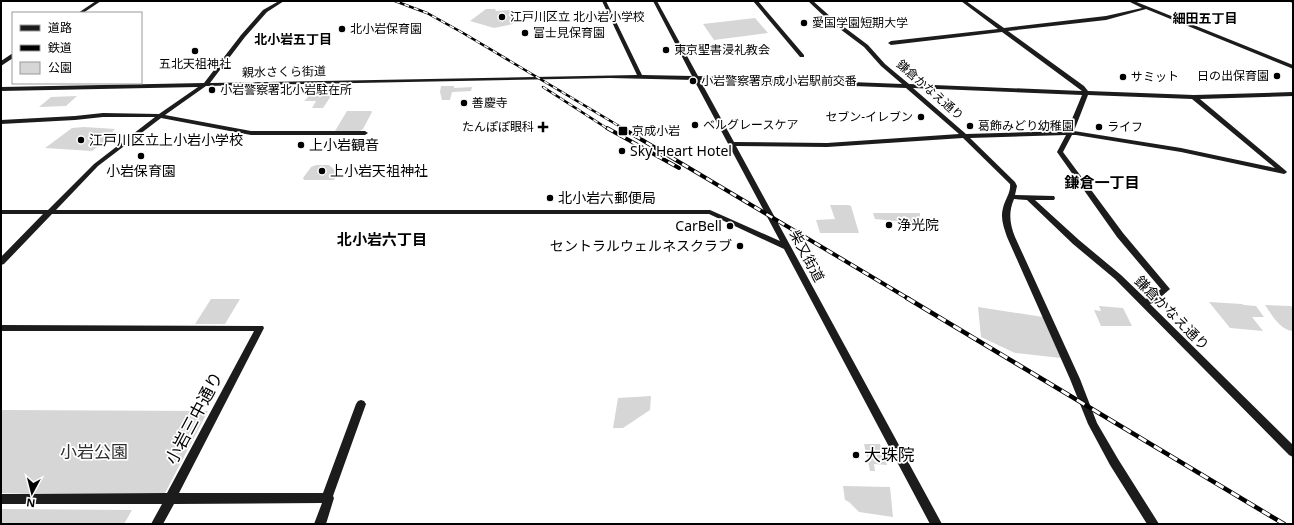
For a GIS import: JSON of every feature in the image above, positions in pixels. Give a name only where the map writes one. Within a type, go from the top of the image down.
[{"type":"street","points":[[82,12],[99,1]]},
{"type":"street","points":[[1,262],[96,165],[160,116],[204,85],[265,11],[282,1]]},
{"type":"street","points":[[604,1],[640,76]]},
{"type":"street","name":"柴又街道","points":[[655,1],[936,524]]},
{"type":"street","points":[[755,1],[802,56]]},
{"type":"street","name":"鎌倉かなえ通り","points":[[810,1],[830,19],[866,46],[877,60],[964,136],[1014,186],[1010,197]]},
{"type":"street","points":[[963,1],[1086,92],[1070,133],[1060,152],[1120,235],[1166,289],[1152,300],[1145,303]]},
{"type":"street","points":[[1130,1],[1293,67]]},
{"type":"street","points":[[891,43],[1106,18],[1146,8]]},
{"type":"street","points":[[1,64],[12,56]]},
{"type":"street","name":"親水さくら街道","points":[[1,88],[520,79],[554,76],[640,76],[1194,97],[1293,94]]},
{"type":"street","points":[[732,144],[827,145],[964,136],[1070,133],[1181,150],[1284,172],[1194,97]]},
{"type":"street","points":[[1,122],[103,115],[160,116],[251,133],[365,133]]},
{"type":"street","points":[[1051,198],[1010,197],[1005,213],[1007,225],[1075,379],[1093,424],[1114,462],[1153,524]]},
{"type":"street","name":"鎌倉かなえ通り","points":[[1028,197],[1076,242],[1118,276],[1293,452]]},
{"type":"street","points":[[1,212],[706,211],[712,212],[788,248]]},
{"type":"street","name":"小岩三中通り","points":[[1,328],[260,328],[157,524]]},
{"type":"street","points":[[320,524],[329,498],[327,498],[361,404]]},
{"type":"street","points":[[1,499],[327,498]]},
{"type":"green space","points":[[486,9],[495,9],[496,11],[511,10],[513,24],[494,28],[470,21]]},
{"type":"green space","points":[[755,18],[768,33],[714,40],[703,24]]},
{"type":"green space","points":[[441,86],[454,86],[454,88],[472,87],[471,91],[452,92],[450,100],[442,100],[440,92]]},
{"type":"green space","points":[[315,90],[335,90],[323,108],[312,108],[316,101],[304,101]]},
{"type":"green space","points":[[77,96],[66,106],[39,107],[51,97]]},
{"type":"green space","points":[[347,111],[372,112],[363,129],[360,131],[335,131]]},
{"type":"green space","points":[[84,127],[115,129],[112,132],[117,132],[92,151],[45,148],[72,128]]},
{"type":"green space","points":[[316,165],[329,165],[339,174],[334,180],[304,180],[303,178],[311,167]]},
{"type":"green space","points":[[830,205],[851,206],[859,233],[820,233],[816,220],[835,219]]},
{"type":"green space","points":[[873,213],[920,213],[920,222],[916,221],[916,223],[875,219]]},
{"type":"green space","points":[[211,299],[240,299],[225,324],[195,324]]},
{"type":"green space","points":[[1209,302],[1256,306],[1264,317],[1252,317],[1263,331],[1230,328]]},
{"type":"green space","points":[[1265,305],[1291,306],[1293,308],[1293,331],[1280,325]]},
{"type":"green space","points":[[1099,306],[1123,308],[1132,326],[1101,326],[1094,310],[1101,311]]},
{"type":"green space","points":[[978,307],[1043,317],[1061,358],[1015,353],[981,337]]},
{"type":"green space","points":[[651,396],[650,410],[623,428],[613,428],[618,398]]},
{"type":"green space","name":"小岩公園","points":[[1,410],[208,411],[165,493],[1,493]]},
{"type":"green space","points":[[864,444],[880,444],[887,465],[874,464],[875,471],[870,471]]},
{"type":"green space","points":[[843,486],[890,487],[893,517],[859,512],[845,500]]},
{"type":"green space","points":[[1,509],[132,510],[124,524],[1,524]]},
{"type":"railway","points":[[395,1],[427,13],[463,33],[624,129]]},
{"type":"railway","points":[[543,87],[608,129]]},
{"type":"railway","points":[[607,128],[679,168]]},
{"type":"railway","points":[[622,128],[909,299]]},
{"type":"railway","points":[[907,298],[1284,524]]},
{"type":"place","name":"江戸川区立 北小岩小学校","points":[[502,17]]},
{"type":"place","name":"愛国学園短期大学","points":[[804,23]]},
{"type":"place","name":"北小岩保育園","points":[[342,29]]},
{"type":"place","name":"富士見保育園","points":[[525,33]]},
{"type":"place","name":"東京聖書浸礼教会","points":[[666,50]]},
{"type":"place","name":"五北天祖神社","points":[[195,51]]},
{"type":"place","name":"日の出保育園","points":[[1277,76]]},
{"type":"place","name":"サミット","points":[[1123,77]]},
{"type":"place","name":"小岩警察署京成小岩駅前交番","points":[[693,81]]},
{"type":"place","name":"小岩警察署北小岩駐在所","points":[[212,90]]},
{"type":"place","name":"善慶寺","points":[[464,103]]},
{"type":"place","name":"セブン-イレブン","points":[[921,117]]},
{"type":"place","name":"ベルグレースケア","points":[[695,125]]},
{"type":"place","name":"葛飾みどり幼稚園","points":[[970,126]]},
{"type":"place","name":"たんぽぽ眼科","points":[[543,127]]},
{"type":"place","name":"ライフ","points":[[1099,127]]},
{"type":"place","name":"京成小岩","points":[[623,131]]},
{"type":"place","name":"江戸川区立上小岩小学校","points":[[81,140]]},
{"type":"place","name":"上小岩観音","points":[[301,145]]},
{"type":"place","name":"Sky Heart Hotel","points":[[622,151]]},
{"type":"place","name":"小岩保育園","points":[[141,156]]},
{"type":"place","name":"上小岩天祖神社","points":[[322,171]]},
{"type":"place","name":"北小岩六郵便局","points":[[550,198]]},
{"type":"place","name":"浄光院","points":[[889,225]]},
{"type":"place","name":"CarBell","points":[[730,226]]},
{"type":"place","name":"セントラルウェルネスクラブ","points":[[740,246]]},
{"type":"place","name":"大珠院","points":[[856,455]]},
{"type":"district","name":"細田五丁目","points":[[1205,18]]},
{"type":"district","name":"北小岩五丁目","points":[[293,39]]},
{"type":"district","name":"鎌倉一丁目","points":[[1102,183]]},
{"type":"district","name":"北小岩六丁目","points":[[382,240]]}]
